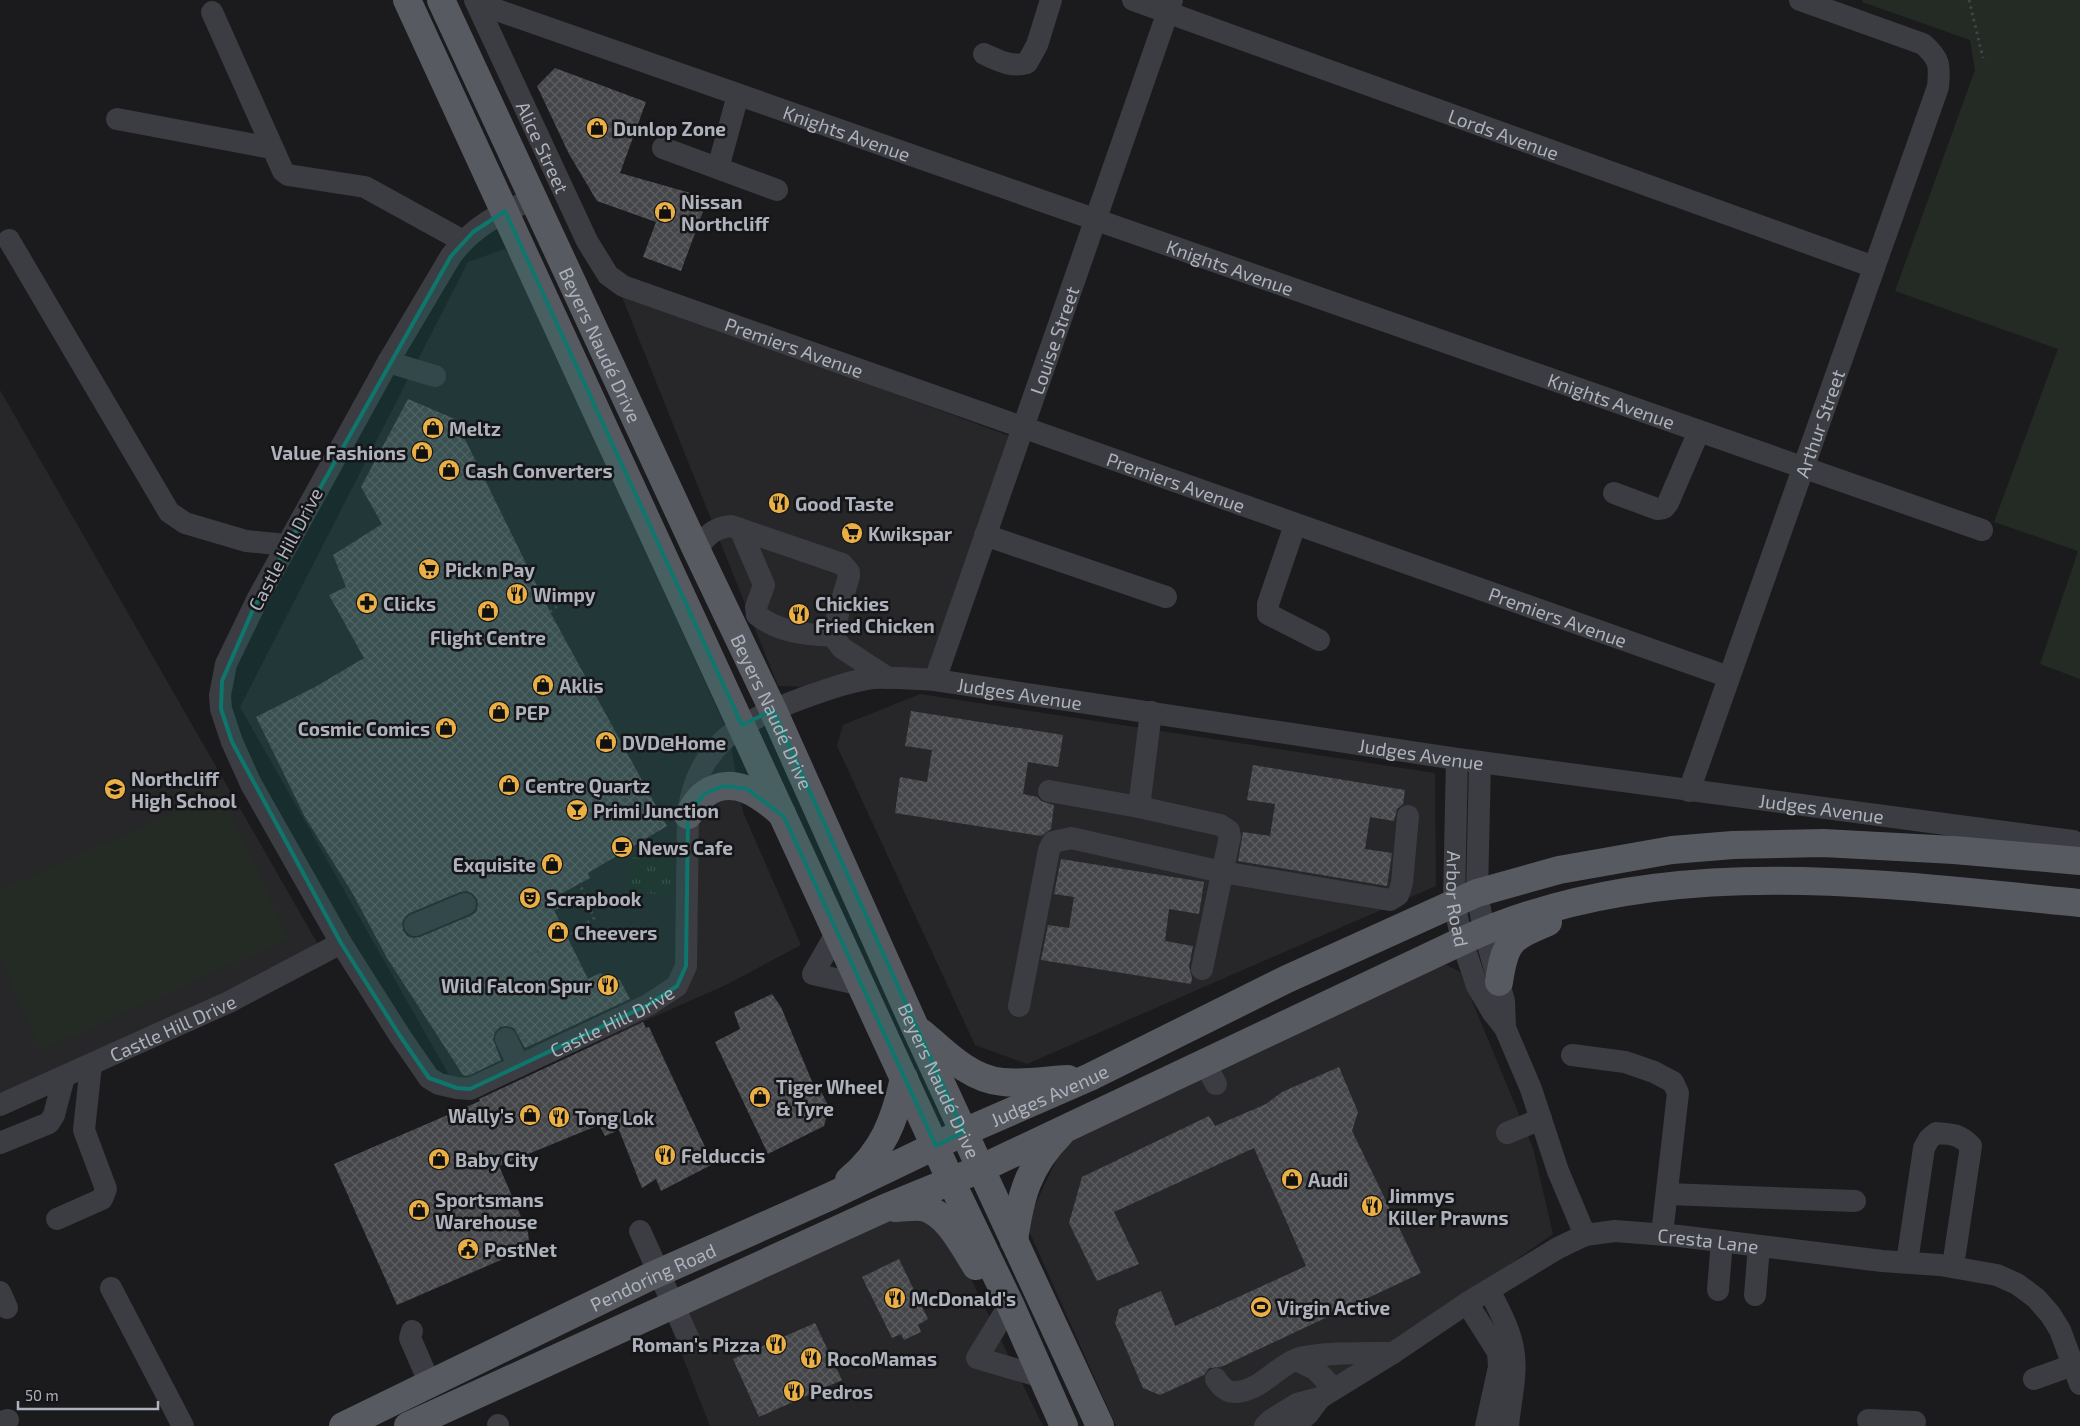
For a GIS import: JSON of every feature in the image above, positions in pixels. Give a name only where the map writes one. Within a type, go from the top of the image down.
[{"type":"main road","name":"Beyers Naudé Drive","points":[[408,0],[951,1181],[1008,1299],[1064,1426]]},
{"type":"main road","name":"Beyers Naudé Drive","points":[[441,0],[696,549],[773,710],[915,1027],[1100,1426]]},
{"type":"main road","points":[[688,815],[704,794],[724,786],[747,789],[764,798],[784,817]]},
{"type":"main road","name":"Judges Avenue","points":[[964,1132],[1090,1077],[1287,979],[1466,897],[1568,869],[1672,850],[1733,845],[1823,842],[1954,850],[2076,851]]},
{"type":"main road","name":"Judges Avenue","points":[[980,1169],[1068,1126],[1210,1073],[1473,936],[1512,919],[1596,897],[1656,888],[1770,881],[1835,882],[1924,888],[2080,903]]},
{"type":"main road","points":[[1499,982],[1503,956],[1512,941],[1524,932],[1567,914],[1596,897]]},
{"type":"main road","points":[[915,1027],[958,1064],[989,1079],[1015,1082],[1090,1077]]},
{"type":"main road","points":[[831,1196],[860,1172],[889,1131],[904,1078]]},
{"type":"main road","points":[[1014,1241],[1020,1200],[1030,1174],[1048,1145],[1068,1126]]},
{"type":"main road","name":"Pendoring Road","points":[[343,1426],[660,1272],[831,1196],[964,1132]]},
{"type":"main road","name":"Pendoring Road","points":[[408,1426],[885,1208],[980,1169]]},
{"type":"main road","points":[[885,1208],[924,1207],[936,1213],[955,1234],[978,1268],[1008,1299]]},
{"type":"street","points":[[984,54],[1010,65],[1019,66],[1027,63],[1037,45],[1051,0]]},
{"type":"street","name":"Lords Avenue","points":[[1133,0],[1170,6],[1874,267]]},
{"type":"street","name":"Arthur Street","points":[[1689,791],[1938,87],[1939,71],[1935,55],[1923,44],[1800,0]]},
{"type":"street","name":"Knights Avenue","points":[[476,2],[1982,530]]},
{"type":"street","name":"Alice Street","points":[[476,2],[587,241],[608,275],[623,286]]},
{"type":"street","name":"Louise Street","points":[[935,680],[1094,219],[1170,6]]},
{"type":"street","points":[[212,12],[271,148],[283,171],[288,175],[365,187],[463,241]]},
{"type":"street","points":[[718,168],[738,95]]},
{"type":"street","points":[[117,119],[271,148]]},
{"type":"street","points":[[663,148],[777,190]]},
{"type":"street","name":"Castle Hill Drive","points":[[534,199],[505,210],[483,225],[463,241],[451,256],[388,362],[287,544],[226,664],[220,695],[220,709],[232,742],[251,784],[341,943],[400,1036],[430,1078],[439,1084],[470,1089],[648,1004],[672,990],[680,982],[686,966],[688,815],[690,794],[698,773],[710,755],[742,725],[773,710]]},
{"type":"street","points":[[9,240],[170,512],[184,523],[246,542],[287,544]]},
{"type":"street","name":"Premiers Avenue","points":[[623,286],[1729,678]]},
{"type":"street","points":[[388,362],[435,376]]},
{"type":"street","points":[[1614,494],[1658,509],[1664,508],[1668,503],[1699,431]]},
{"type":"street","points":[[1295,524],[1268,604],[1268,614],[1319,640]]},
{"type":"street","points":[[696,549],[716,529],[725,526],[740,529],[836,560],[846,567],[849,576],[837,641],[832,688]]},
{"type":"street","points":[[740,529],[764,585],[756,607],[756,612],[760,617],[801,634],[837,641],[888,678]]},
{"type":"street","points":[[985,535],[1166,597]]},
{"type":"street","name":"Judges Avenue","points":[[773,710],[832,688],[858,681],[888,678],[935,680],[1457,759],[1689,791],[2076,851]]},
{"type":"street","points":[[1139,807],[1151,712]]},
{"type":"street","name":"Arbor Road","points":[[1457,759],[1466,897],[1473,936],[1477,986],[1489,1008],[1505,1028],[1531,1089],[1558,1171],[1585,1235]]},
{"type":"street","name":"Arbor Road","points":[[1466,897],[1480,762]]},
{"type":"street","points":[[1049,791],[1139,807],[1206,822],[1229,831],[1230,836],[1202,970]]},
{"type":"street","points":[[1019,1006],[1049,850],[1053,842],[1071,838],[1222,872],[1390,900],[1398,895],[1402,883],[1408,816]]},
{"type":"street","points":[[415,925],[465,904]]},
{"type":"street","points":[[837,932],[813,974],[862,985]]},
{"type":"street","name":"Arbor Road","points":[[1473,936],[1499,982],[1504,1001],[1505,1028]]},
{"type":"street","name":"Castle Hill Drive","points":[[0,1106],[229,1002],[341,943]]},
{"type":"street","points":[[506,1039],[519,1066]]},
{"type":"street","points":[[1572,1055],[1625,1062],[1654,1072],[1674,1082],[1678,1093],[1662,1234]]},
{"type":"street","points":[[57,1219],[102,1198],[106,1194],[106,1189],[84,1130],[91,1065]]},
{"type":"street","points":[[0,1143],[49,1123],[54,1115],[64,1077]]},
{"type":"street","points":[[1507,1132],[1541,1119]]},
{"type":"street","points":[[1907,1262],[1924,1148],[1928,1139],[1936,1133],[1949,1134],[1961,1137],[1971,1146],[1953,1266]]},
{"type":"street","points":[[1667,1194],[1855,1201]]},
{"type":"street","points":[[640,1231],[691,1344]]},
{"type":"street","name":"Cresta Lane","points":[[1265,1426],[1271,1420],[1297,1404],[1327,1394],[1393,1353],[1467,1303],[1558,1248],[1585,1235],[1615,1231],[1662,1234],[1953,1266],[1997,1275],[2017,1284],[2036,1298],[2050,1314],[2060,1330],[2076,1374]]},
{"type":"street","points":[[1718,1290],[1722,1241]]},
{"type":"street","points":[[1756,1296],[1759,1246]]},
{"type":"street","points":[[112,1288],[183,1426]]},
{"type":"street","points":[[1489,1290],[1507,1328],[1513,1348],[1515,1365],[1509,1416],[1498,1426]]},
{"type":"street","points":[[1008,1299],[977,1358],[1042,1377]]},
{"type":"street","points":[[1467,1303],[1498,1352],[1499,1357],[1499,1367],[1486,1426]]},
{"type":"street","points":[[412,1331],[410,1338],[430,1384]]},
{"type":"street","points":[[1216,1379],[1224,1389],[1231,1392],[1242,1391],[1261,1382],[1296,1360],[1322,1356],[1393,1353]]},
{"type":"street","points":[[1296,1360],[1315,1369],[1327,1394]]},
{"type":"street","points":[[2034,1379],[2076,1374]]},
{"type":"street","name":"Cresta Lane","points":[[1294,1426],[1327,1394]]},
{"type":"street","points":[[1868,1420],[1916,1422]]},
{"type":"path","points":[[1969,0],[1983,58]]},
{"type":"path","points":[[550,612],[576,591]]},
{"type":"path","points":[[531,956],[594,918],[581,888]]},
{"type":"highlighted area","points":[[505,211],[742,725],[773,710],[964,1132],[936,1146],[784,817],[747,789],[724,786],[704,794],[688,815],[686,966],[677,986],[648,1005],[470,1089],[457,1088],[429,1078],[400,1036],[341,943],[232,742],[221,709],[222,681],[258,598],[451,256],[473,232]]},
{"type":"shaded area","points":[[505,249],[519,270],[729,735],[743,812],[801,945],[728,984],[532,1071],[462,1098],[240,707],[468,262]]},
{"type":"shaded area","points":[[620,292],[1012,437],[934,677],[811,687],[778,686]]},
{"type":"shaded area","name":"Northcliff High School","points":[[0,390],[323,953],[0,1103]]},
{"type":"shaded area","points":[[920,694],[1435,773],[1436,886],[1027,1064],[975,1045],[837,746],[843,725]]},
{"type":"shaded area","points":[[1438,963],[1447,965],[1460,972],[1533,1148],[1553,1234],[1280,1426],[1116,1426],[1026,1224],[1069,1133]]},
{"type":"shaded area","points":[[886,1218],[921,1219],[953,1242],[1043,1426],[710,1426],[668,1320]]},
{"type":"green space","points":[[1863,0],[2080,0],[2080,679],[2040,664],[2078,551],[1994,522],[2058,349],[1895,291],[1975,70],[1970,40],[1862,2]]},
{"type":"green space","points":[[221,791],[289,939],[40,1051],[0,959],[0,890]]},
{"type":"green space","points":[[630,857],[675,860],[673,895],[628,892]]},
{"type":"building","points":[[555,68],[646,102],[620,173],[708,198],[681,271],[643,257],[656,222],[597,201],[569,154],[537,86]]},
{"type":"building","points":[[408,399],[455,419],[550,612],[667,826],[588,873],[590,878],[557,896],[563,907],[554,910],[588,979],[600,973],[620,980],[630,999],[525,1048],[514,1028],[500,1027],[495,1032],[493,1039],[501,1060],[468,1076],[463,1075],[387,958],[353,894],[305,817],[256,717],[315,687],[364,658],[329,595],[346,587],[333,555],[382,524],[361,487]],"holes":[[[467,891],[477,899],[478,905],[476,912],[470,916],[420,937],[413,938],[407,936],[403,930],[402,923],[410,913],[460,892]]]},
{"type":"building","points":[[911,711],[1063,735],[1058,767],[1028,762],[1023,794],[1037,797],[1041,801],[1054,805],[1051,829],[1041,836],[895,813],[900,777],[927,782],[932,750],[905,746]]},
{"type":"building","points":[[1253,765],[1405,790],[1403,804],[1397,809],[1394,821],[1370,817],[1365,849],[1392,853],[1387,886],[1238,861],[1243,832],[1270,836],[1275,804],[1247,800]]},
{"type":"building","points":[[1061,859],[1204,882],[1199,914],[1169,909],[1165,941],[1193,946],[1189,967],[1192,977],[1191,984],[1041,960],[1048,925],[1069,928],[1074,897],[1054,894]]},
{"type":"building","points":[[772,994],[781,1007],[816,1091],[822,1093],[829,1108],[824,1126],[768,1154],[715,1042],[740,1029],[734,1012]]},
{"type":"building","points":[[643,1022],[646,1028],[649,1027],[713,1164],[661,1191],[656,1179],[642,1188],[619,1130],[605,1136],[599,1125],[499,1166],[528,1233],[529,1241],[524,1250],[397,1305],[334,1164],[480,1101],[479,1099]]},
{"type":"building","points":[[1339,1067],[1358,1112],[1352,1131],[1421,1273],[1221,1367],[1209,1368],[1204,1375],[1160,1395],[1143,1388],[1115,1323],[1119,1309],[1161,1291],[1175,1326],[1306,1266],[1254,1148],[1114,1212],[1139,1264],[1097,1281],[1069,1223],[1082,1177],[1209,1116],[1215,1126],[1266,1104],[1282,1092]]},
{"type":"building","name":"McDonald's","points":[[899,1259],[928,1319],[918,1325],[921,1332],[904,1340],[901,1334],[892,1338],[862,1277]]},
{"type":"building","points":[[815,1323],[842,1380],[759,1417],[733,1359]]},
{"type":"place","name":"Dunlop Zone","points":[[597,128]]},
{"type":"place","name":"Nissan Northcliff","points":[[665,212]]},
{"type":"place","name":"Meltz","points":[[433,428]]},
{"type":"place","name":"Value Fashions","points":[[422,452]]},
{"type":"place","name":"Cash Converters","points":[[449,470]]},
{"type":"place","name":"Good Taste","points":[[779,503]]},
{"type":"place","name":"Kwikspar","points":[[852,533]]},
{"type":"place","name":"Pick n Pay","points":[[429,569]]},
{"type":"place","name":"Wimpy","points":[[517,594]]},
{"type":"place","name":"Clicks","points":[[367,603]]},
{"type":"place","name":"Flight Centre","points":[[488,611]]},
{"type":"place","name":"Chickies Fried Chicken","points":[[799,614]]},
{"type":"place","name":"Aklis","points":[[543,685]]},
{"type":"place","name":"PEP","points":[[499,712]]},
{"type":"place","name":"Cosmic Comics","points":[[446,728]]},
{"type":"place","name":"DVD@Home","points":[[606,742]]},
{"type":"place","name":"Centre Quartz","points":[[509,785]]},
{"type":"place","name":"Northcliff High School","points":[[115,789]]},
{"type":"place","name":"Primi Junction","points":[[577,810]]},
{"type":"place","name":"News Cafe","points":[[622,847]]},
{"type":"place","name":"Exquisite","points":[[552,864]]},
{"type":"place","name":"Scrapbook","points":[[530,898]]},
{"type":"place","name":"Cheevers","points":[[558,932]]},
{"type":"place","name":"Wild Falcon Spur","points":[[608,985]]},
{"type":"place","name":"Tiger Wheel & Tyre","points":[[760,1097]]},
{"type":"place","name":"Wally's","points":[[530,1115]]},
{"type":"place","name":"Tong Lok","points":[[559,1117]]},
{"type":"place","name":"Felduccis","points":[[665,1155]]},
{"type":"place","name":"Baby City","points":[[439,1159]]},
{"type":"place","name":"Audi","points":[[1292,1179]]},
{"type":"place","name":"Jimmys Killer Prawns","points":[[1372,1206]]},
{"type":"place","name":"Sportsmans Warehouse","points":[[419,1210]]},
{"type":"place","name":"PostNet","points":[[468,1249]]},
{"type":"place","name":"McDonald's","points":[[895,1298]]},
{"type":"place","name":"Virgin Active","points":[[1261,1307]]},
{"type":"place","name":"Roman's Pizza","points":[[776,1344]]},
{"type":"place","name":"RocoMamas","points":[[811,1358]]},
{"type":"place","name":"Pedros","points":[[794,1391]]}]
